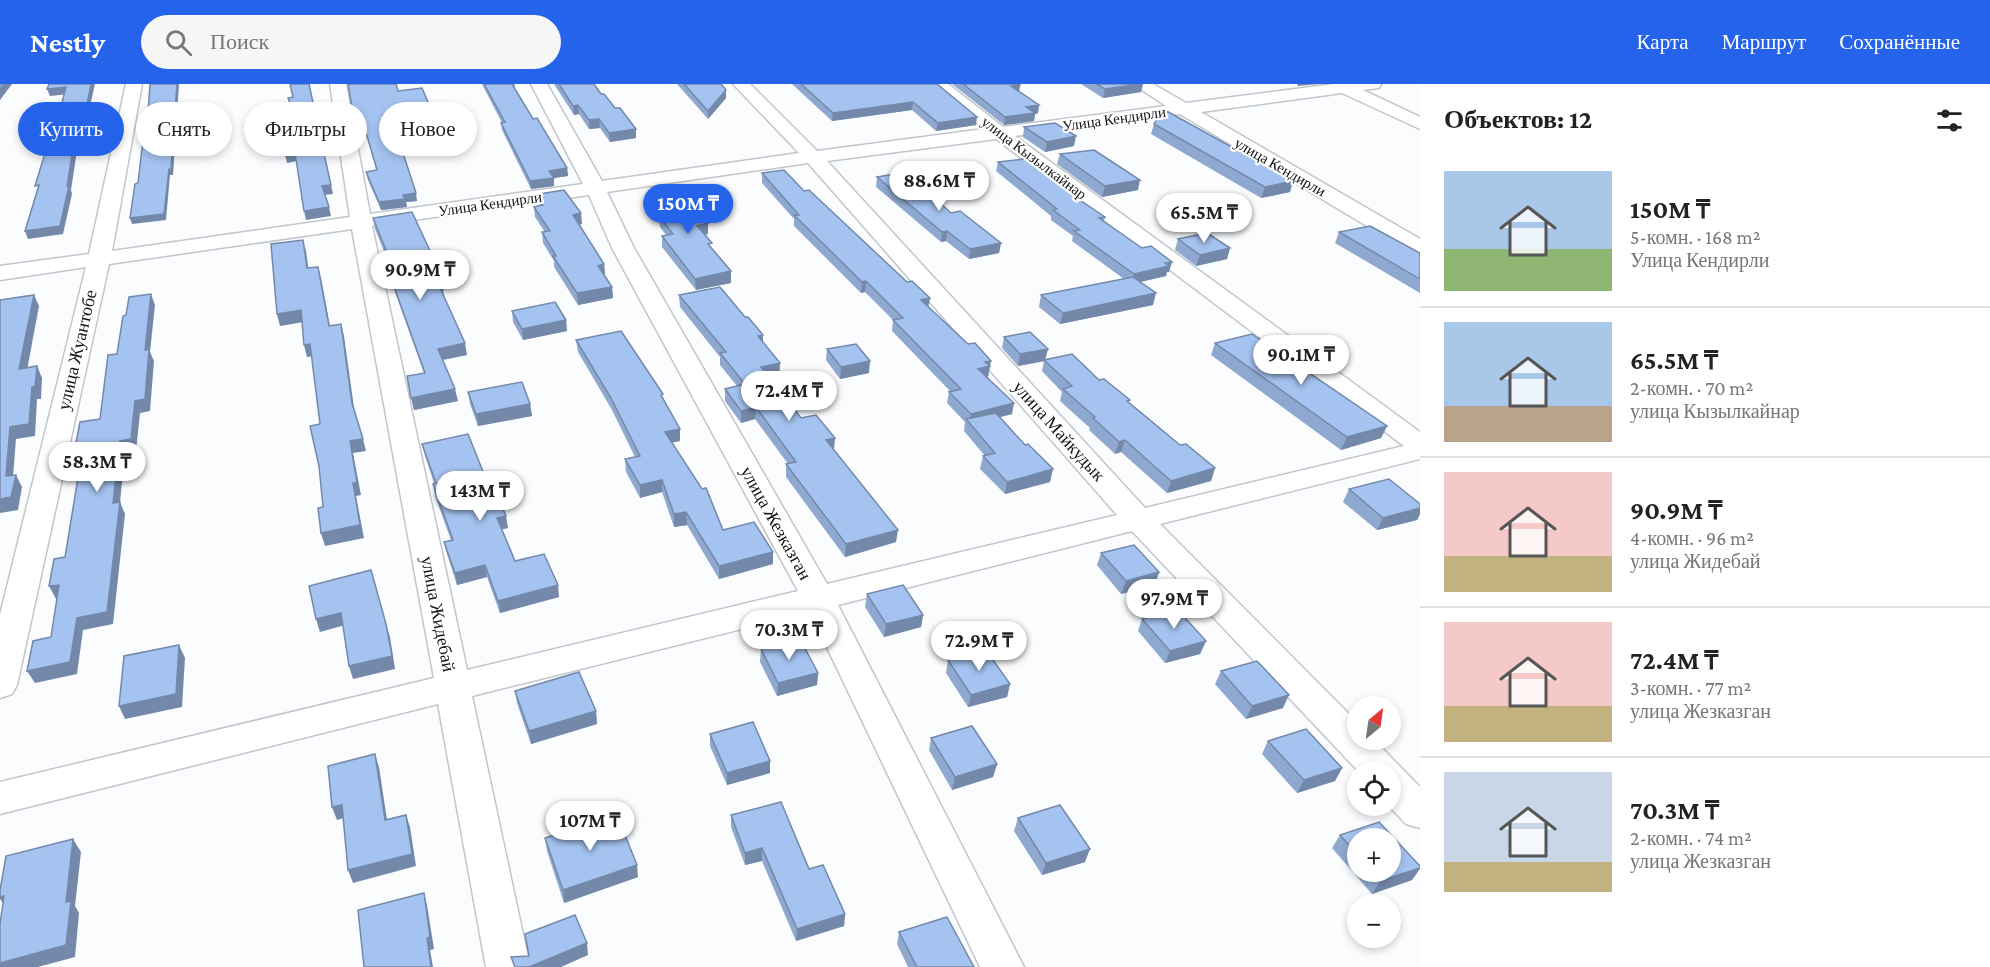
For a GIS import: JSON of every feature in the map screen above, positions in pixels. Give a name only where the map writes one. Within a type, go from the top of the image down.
[{"type":"street","name":"улица Жуантобе","points":[[0,686],[99,258],[134,84]]},
{"type":"street","name":"улица Жидебай","points":[[338,84],[360,223],[508,967]]},
{"type":"street","name":"улица Жезказган","points":[[539,84],[596,189],[623,248],[836,630],[1002,967]]},
{"type":"street","name":"улица Майкудык","points":[[741,84],[813,157],[1138,519],[1372,762]]},
{"type":"street","name":"улица Кызылкайнар","points":[[938,84],[1001,134],[1420,445]]},
{"type":"street","name":"улица Кендирли","points":[[1141,84],[1420,248]]},
{"type":"street","name":"Улица Кендирли","points":[[0,273],[813,157],[1182,110],[1342,86],[1373,84]]},
{"type":"street","points":[[1342,86],[1420,124]]},
{"type":"street","points":[[0,798],[1420,450]]},
{"type":"street","points":[[1401,792],[1420,812]]},
{"type":"building","points":[[49,84],[91,84],[88,102],[62,102],[66,87],[47,89]]},
{"type":"building","points":[[150,84],[177,84],[176,102],[149,102]]},
{"type":"building","points":[[290,84],[309,84],[313,102],[290,102],[288,98],[293,97]]},
{"type":"building","points":[[348,84],[396,84],[398,91],[422,88],[428,102],[379,102],[379,156],[404,156],[416,193],[403,195],[405,199],[379,202],[366,172],[377,170],[367,136],[367,102],[351,102]]},
{"type":"building","points":[[484,84],[512,84],[533,119],[537,118],[567,168],[549,171],[554,178],[530,181],[501,123],[505,122]]},
{"type":"building","points":[[559,84],[594,84],[615,108],[620,108],[636,129],[609,133],[599,119],[589,120],[578,105],[573,106]]},
{"type":"building","points":[[684,84],[721,84],[726,90],[708,111]]},
{"type":"building","points":[[801,84],[937,84],[977,117],[938,123],[913,102],[833,113]]},
{"type":"building","points":[[963,84],[1019,84],[1011,86],[1039,105],[1026,107],[1035,113],[1005,117]]},
{"type":"building","points":[[1097,84],[1140,84],[1105,89]]},
{"type":"building","points":[[1163,109],[1293,181],[1265,187],[1154,124]]},
{"type":"building","points":[[1055,123],[1076,136],[1047,142],[1024,127]]},
{"type":"building","points":[[1094,150],[1140,180],[1105,186],[1060,154]]},
{"type":"building","points":[[44,156],[72,156],[67,186],[69,186],[60,226],[25,231],[39,185],[35,186]]},
{"type":"building","points":[[141,156],[172,156],[164,214],[130,218],[135,184],[138,183]]},
{"type":"building","points":[[295,156],[324,156],[331,185],[322,186],[329,207],[304,211]]},
{"type":"building","points":[[1032,158],[1078,193],[1071,194],[1105,217],[1099,218],[1142,248],[1151,246],[1172,262],[1165,263],[1169,266],[1134,274],[1074,231],[1080,230],[1053,210],[1057,209],[998,162]]},
{"type":"building","points":[[784,170],[804,191],[809,190],[907,282],[912,281],[930,298],[921,300],[968,344],[975,343],[991,361],[985,362],[990,366],[978,369],[1014,403],[971,414],[949,392],[961,389],[893,320],[903,318],[866,281],[862,282],[794,215],[799,215],[762,173]]},
{"type":"building","points":[[906,172],[951,213],[960,211],[1001,243],[970,249],[947,231],[942,232],[877,177]]},
{"type":"building","points":[[564,190],[581,213],[573,215],[604,264],[598,266],[612,287],[577,293],[553,256],[556,256],[542,232],[550,231],[534,207],[543,205],[538,194]]},
{"type":"building","points":[[678,190],[708,223],[697,226],[712,243],[708,244],[731,271],[695,279],[662,236],[673,234],[659,216],[664,216],[647,195]]},
{"type":"building","points":[[412,212],[438,268],[433,268],[465,343],[438,349],[455,389],[411,398],[407,376],[425,373],[392,281],[398,280],[373,218]]},
{"type":"building","points":[[1370,226],[1420,253],[1420,279],[1339,232]]},
{"type":"building","points":[[1207,233],[1230,248],[1200,255],[1178,239]]},
{"type":"building","points":[[303,240],[307,268],[318,267],[329,326],[341,324],[352,403],[363,439],[350,441],[357,483],[353,483],[360,525],[321,533],[318,508],[323,507],[319,466],[310,426],[320,424],[310,344],[304,345],[301,310],[277,314],[271,244]]},
{"type":"building","points":[[1133,277],[1156,293],[1063,313],[1041,295]]},
{"type":"building","points":[[720,287],[763,335],[758,336],[780,363],[761,367],[801,418],[816,415],[835,438],[826,440],[898,530],[846,544],[786,464],[796,462],[756,407],[741,411],[725,389],[745,384],[720,353],[726,352],[679,295]]},
{"type":"building","points":[[151,294],[145,350],[149,349],[145,399],[135,401],[131,439],[120,441],[113,503],[120,502],[107,612],[77,618],[70,662],[27,671],[33,641],[51,637],[59,585],[49,586],[54,559],[65,557],[83,447],[75,448],[80,422],[100,419],[108,355],[117,354],[123,316],[126,315],[129,297]]},
{"type":"building","points":[[34,295],[19,369],[37,366],[35,387],[32,387],[29,424],[10,427],[6,476],[16,475],[11,497],[0,499],[0,300]]},
{"type":"building","points":[[555,302],[566,320],[522,329],[512,311]]},
{"type":"building","points":[[621,331],[663,394],[661,395],[680,429],[665,432],[702,489],[706,488],[723,530],[754,522],[773,552],[719,566],[686,512],[674,514],[662,480],[640,485],[625,459],[640,456],[611,398],[576,340]]},
{"type":"building","points":[[1030,332],[1048,349],[1020,354],[1004,337]]},
{"type":"building","points":[[1252,334],[1387,426],[1347,437],[1215,343]]},
{"type":"building","points":[[856,344],[870,361],[841,367],[827,349]]},
{"type":"building","points":[[1072,354],[1099,380],[1104,379],[1180,445],[1186,444],[1215,468],[1171,481],[1125,440],[1119,442],[1063,389],[1072,386],[1044,360]]},
{"type":"building","points":[[522,382],[530,404],[476,414],[468,392]]},
{"type":"building","points":[[996,413],[1025,445],[1028,444],[1053,469],[1007,482],[983,456],[995,453],[966,419]]},
{"type":"building","points":[[468,434],[490,489],[494,488],[506,516],[497,518],[515,561],[544,554],[558,585],[498,601],[485,565],[455,573],[444,542],[453,540],[433,484],[436,483],[422,444]]},
{"type":"building","points":[[1389,479],[1420,504],[1420,508],[1383,518],[1349,489]]},
{"type":"building","points":[[1134,545],[1159,572],[1126,581],[1101,553]]},
{"type":"building","points":[[371,570],[392,656],[349,666],[341,613],[316,619],[309,586]]},
{"type":"building","points":[[903,585],[923,615],[886,624],[867,594]]},
{"type":"building","points":[[1177,609],[1206,641],[1170,651],[1142,619]]},
{"type":"building","points":[[800,639],[818,673],[778,683],[761,649]]},
{"type":"building","points":[[179,645],[176,694],[119,706],[124,656]]},
{"type":"building","points":[[986,650],[1010,684],[971,695],[948,660]]},
{"type":"building","points":[[1257,661],[1289,695],[1252,706],[1221,671]]},
{"type":"building","points":[[579,672],[596,711],[529,731],[515,691]]},
{"type":"building","points":[[753,722],[770,761],[727,773],[710,734]]},
{"type":"building","points":[[972,726],[997,764],[955,777],[931,738]]},
{"type":"building","points":[[1306,729],[1342,768],[1304,780],[1268,741]]},
{"type":"building","points":[[375,754],[385,820],[406,815],[412,854],[348,870],[342,805],[332,807],[328,766]]},
{"type":"building","points":[[781,802],[809,869],[823,865],[845,914],[797,929],[762,848],[745,853],[731,815]]},
{"type":"building","points":[[1060,805],[1090,849],[1046,863],[1018,818]]},
{"type":"building","points":[[617,815],[637,865],[563,890],[545,838]]},
{"type":"building","points":[[1379,822],[1385,828],[1361,828]]},
{"type":"building","points":[[1347,833],[1347,843],[1340,835]]},
{"type":"building","points":[[73,839],[66,902],[71,901],[66,945],[0,963],[0,924],[4,896],[0,897],[0,890],[6,856]]},
{"type":"building","points":[[1401,846],[1420,866],[1420,868],[1401,874]]},
{"type":"building","points":[[424,893],[430,937],[427,938],[431,967],[364,967],[358,910]]},
{"type":"building","points":[[575,915],[587,943],[529,967],[515,967],[511,957],[529,956],[525,934]]},
{"type":"building","points":[[947,917],[974,967],[917,967],[899,932]]}]
